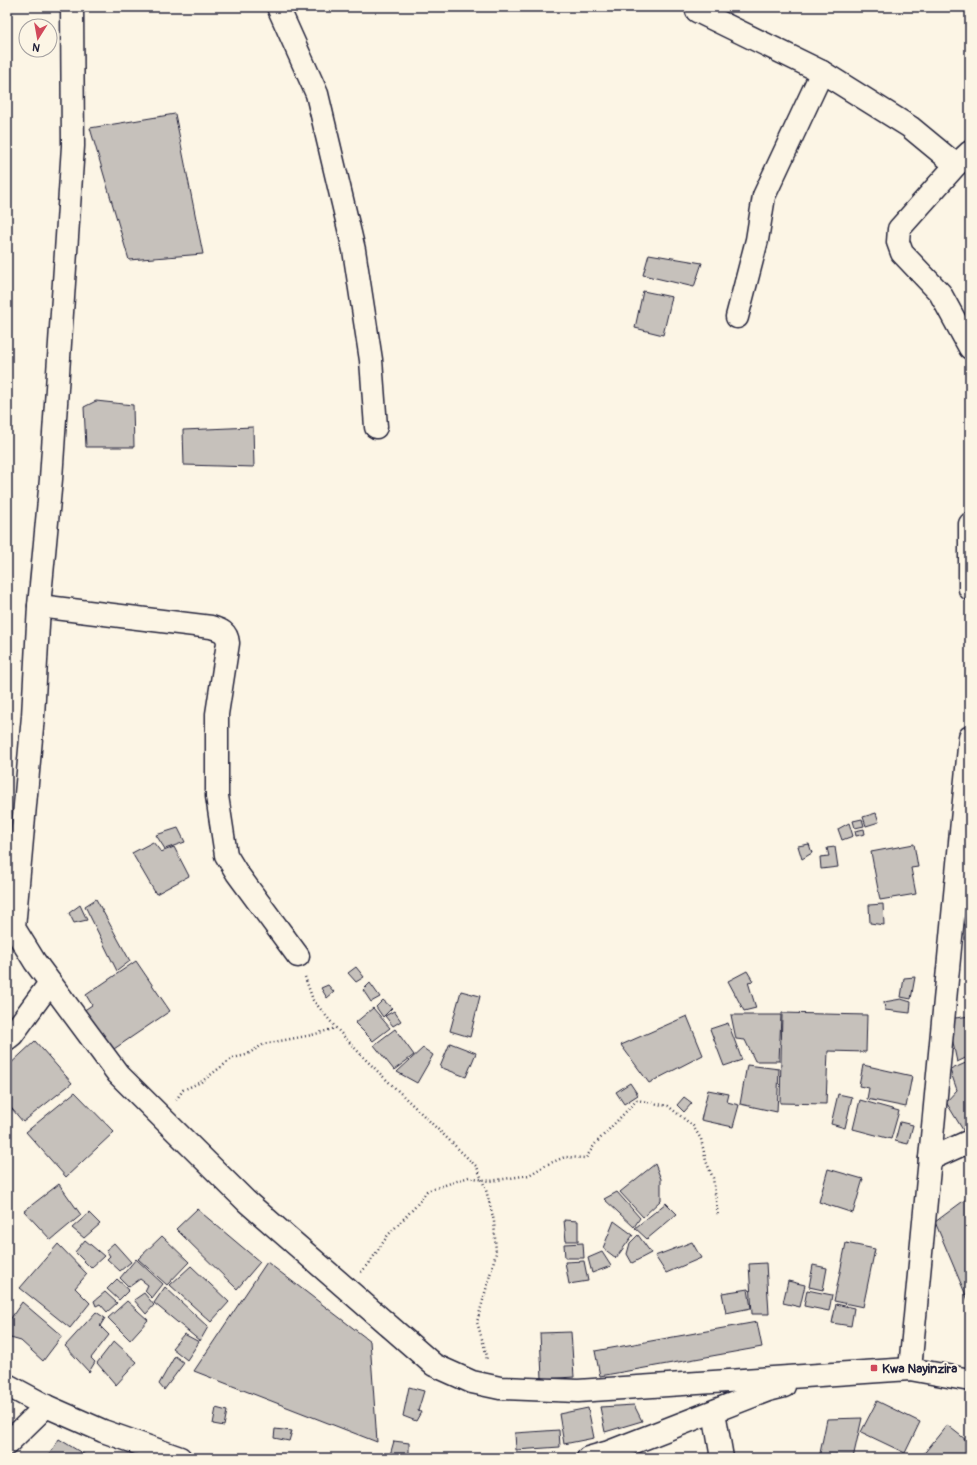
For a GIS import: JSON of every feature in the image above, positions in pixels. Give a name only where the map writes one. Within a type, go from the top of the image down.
[{"type":"street","points":[[72,7],[73,146],[51,479],[39,606],[32,716],[11,919],[35,962],[118,1074],[246,1201],[434,1365],[472,1382],[500,1388],[578,1391],[910,1369],[970,1380]]},
{"type":"street","points":[[278,7],[317,94],[354,250],[371,360],[376,427]]},
{"type":"street","points":[[697,11],[822,72],[963,158],[899,229],[898,242],[902,253],[940,293],[970,348]]},
{"type":"street","points":[[738,316],[757,240],[764,196],[822,72]]},
{"type":"street","points":[[970,524],[970,589]]},
{"type":"street","points":[[39,606],[211,627],[221,630],[227,636],[228,643],[217,714],[217,796],[226,855],[298,956]]},
{"type":"street","points":[[910,1369],[970,737]]},
{"type":"street","points":[[7,1039],[50,983]]},
{"type":"street","points":[[930,1159],[970,1141]]},
{"type":"street","points":[[588,1458],[609,1452],[768,1390],[834,1374]]},
{"type":"street","points":[[7,1385],[46,1406],[103,1431],[180,1458]]},
{"type":"street","points":[[7,1444],[46,1406]]},
{"type":"street","points":[[714,1412],[722,1458]]},
{"type":"path","points":[[298,956],[313,1000],[336,1028],[366,1060],[477,1167],[494,1221],[496,1253],[477,1322],[487,1356],[481,1384]]},
{"type":"path","points":[[162,1118],[183,1090],[201,1082],[233,1058],[246,1054],[264,1044],[312,1035],[336,1028]]},
{"type":"path","points":[[345,1288],[368,1265],[388,1235],[416,1206],[427,1191],[469,1177],[490,1181],[529,1175],[548,1164],[566,1158],[586,1158],[599,1139],[637,1100],[668,1106],[693,1126],[701,1139],[706,1160],[713,1178],[718,1216]]},
{"type":"building","points":[[175,114],[203,254],[129,260],[90,128]]},
{"type":"building","points":[[649,254],[702,263],[694,287],[643,275]]},
{"type":"building","points":[[643,291],[672,297],[663,335],[635,328]]},
{"type":"building","points":[[96,401],[133,405],[134,447],[86,447],[84,407]]},
{"type":"building","points":[[253,427],[254,467],[184,465],[183,430]]},
{"type":"building","points":[[876,813],[879,822],[866,826],[863,817]]},
{"type":"building","points":[[862,819],[864,826],[855,828],[853,821]]},
{"type":"building","points":[[849,823],[853,836],[842,840],[838,829]]},
{"type":"building","points":[[178,828],[185,842],[165,849],[156,835]]},
{"type":"building","points":[[864,829],[865,834],[856,836],[855,831]]},
{"type":"building","points":[[153,842],[161,852],[174,847],[189,876],[156,894],[132,853]]},
{"type":"building","points":[[809,844],[812,853],[802,859],[798,846]]},
{"type":"building","points":[[914,844],[918,867],[911,868],[916,894],[880,900],[871,852]]},
{"type":"building","points":[[835,847],[838,867],[821,869],[820,857],[829,856],[827,848]]},
{"type":"building","points":[[96,899],[130,961],[117,971],[85,906]]},
{"type":"building","points":[[883,904],[884,925],[870,923],[869,905]]},
{"type":"building","points":[[80,905],[87,920],[74,923],[69,913]]},
{"type":"building","points":[[136,961],[170,1011],[111,1051],[83,1011],[92,1005],[86,995]]},
{"type":"building","points":[[356,967],[364,977],[356,982],[348,973]]},
{"type":"building","points":[[747,971],[753,981],[748,982],[756,1008],[744,1011],[728,981]]},
{"type":"building","points":[[915,977],[911,999],[901,997],[904,978]]},
{"type":"building","points":[[370,983],[380,997],[371,1002],[363,990]]},
{"type":"building","points":[[328,985],[334,992],[327,998],[321,988]]},
{"type":"building","points":[[461,991],[480,996],[470,1037],[450,1031]]},
{"type":"building","points":[[901,999],[911,1002],[910,1013],[885,1010],[884,1002]]},
{"type":"building","points":[[383,1000],[392,1008],[383,1017],[376,1007]]},
{"type":"building","points":[[373,1008],[390,1028],[373,1041],[355,1023]]},
{"type":"building","points":[[394,1011],[401,1021],[393,1026],[385,1016]]},
{"type":"building","points":[[782,1013],[867,1015],[866,1052],[828,1051],[826,1104],[780,1103]]},
{"type":"building","points":[[731,1015],[781,1015],[779,1061],[755,1061],[745,1040],[736,1039]]},
{"type":"building","points":[[687,1016],[703,1055],[649,1083],[621,1045]]},
{"type":"building","points":[[970,1016],[970,1056],[957,1062],[948,1019]]},
{"type":"building","points":[[728,1023],[742,1060],[724,1066],[710,1029]]},
{"type":"building","points":[[395,1029],[414,1055],[394,1070],[374,1045]]},
{"type":"building","points":[[35,1041],[72,1083],[23,1122],[7,1103],[7,1067]]},
{"type":"building","points":[[450,1043],[476,1053],[466,1077],[440,1067]]},
{"type":"building","points":[[423,1048],[433,1055],[417,1083],[397,1072]]},
{"type":"building","points":[[970,1061],[970,1134],[966,1135],[946,1102],[957,1090],[950,1070]]},
{"type":"building","points":[[747,1065],[779,1069],[777,1112],[740,1104]]},
{"type":"building","points":[[863,1065],[912,1076],[906,1107],[867,1099],[869,1088],[859,1086]]},
{"type":"building","points":[[630,1083],[638,1095],[624,1104],[616,1092]]},
{"type":"building","points":[[708,1090],[729,1094],[727,1102],[739,1105],[733,1127],[701,1120]]},
{"type":"building","points":[[75,1092],[114,1132],[66,1177],[26,1132]]},
{"type":"building","points":[[838,1094],[852,1097],[845,1128],[831,1124]]},
{"type":"building","points":[[684,1097],[692,1103],[684,1112],[677,1105]]},
{"type":"building","points":[[860,1100],[899,1111],[891,1139],[853,1129]]},
{"type":"building","points":[[900,1122],[913,1125],[908,1144],[895,1141]]},
{"type":"building","points":[[655,1164],[661,1179],[661,1200],[643,1217],[620,1192]]},
{"type":"building","points":[[828,1169],[863,1179],[853,1213],[819,1202]]},
{"type":"building","points":[[59,1184],[81,1215],[51,1240],[24,1211]]},
{"type":"building","points":[[617,1192],[640,1218],[634,1227],[604,1199]]},
{"type":"building","points":[[966,1199],[970,1204],[970,1305],[935,1222]]},
{"type":"building","points":[[666,1203],[677,1214],[647,1239],[635,1228]]},
{"type":"building","points":[[197,1209],[260,1262],[237,1289],[176,1229]]},
{"type":"building","points":[[89,1213],[100,1224],[84,1238],[72,1228]]},
{"type":"building","points":[[564,1220],[578,1221],[578,1241],[566,1241]]},
{"type":"building","points":[[614,1221],[633,1235],[616,1258],[603,1248]]},
{"type":"building","points":[[638,1235],[651,1253],[632,1263],[627,1254],[630,1243]]},
{"type":"building","points":[[162,1236],[189,1262],[167,1285],[138,1259]]},
{"type":"building","points":[[85,1240],[104,1256],[91,1268],[75,1252]]},
{"type":"building","points":[[692,1242],[701,1258],[666,1273],[655,1256]]},
{"type":"building","points":[[114,1243],[131,1262],[120,1271],[107,1259],[110,1256],[106,1250]]},
{"type":"building","points":[[583,1243],[584,1258],[565,1258],[564,1244]]},
{"type":"building","points":[[846,1243],[875,1249],[863,1307],[834,1301]]},
{"type":"building","points":[[58,1244],[87,1274],[75,1288],[90,1303],[70,1328],[20,1288]]},
{"type":"building","points":[[602,1252],[611,1266],[592,1273],[588,1258]]},
{"type":"building","points":[[136,1259],[163,1284],[152,1298],[145,1291],[148,1285],[140,1279],[129,1287],[120,1278]]},
{"type":"building","points":[[584,1261],[588,1281],[569,1284],[565,1262]]},
{"type":"building","points":[[267,1262],[370,1341],[377,1442],[194,1371]]},
{"type":"building","points":[[766,1263],[769,1314],[752,1314],[749,1264]]},
{"type":"building","points":[[813,1265],[827,1268],[823,1290],[809,1287]]},
{"type":"building","points":[[191,1266],[229,1302],[211,1322],[170,1285]]},
{"type":"building","points":[[117,1279],[129,1290],[119,1300],[107,1289]]},
{"type":"building","points":[[788,1281],[805,1285],[800,1307],[783,1303]]},
{"type":"building","points":[[165,1287],[208,1327],[200,1341],[154,1303]]},
{"type":"building","points":[[748,1289],[751,1308],[726,1313],[722,1293]]},
{"type":"building","points":[[807,1290],[832,1295],[829,1311],[804,1306]]},
{"type":"building","points":[[105,1292],[117,1303],[107,1312],[100,1304],[96,1306],[94,1301]]},
{"type":"building","points":[[144,1293],[154,1305],[146,1314],[134,1300]]},
{"type":"building","points":[[127,1301],[148,1320],[130,1340],[108,1318]]},
{"type":"building","points":[[22,1302],[62,1336],[43,1361],[21,1341],[7,1337],[7,1324]]},
{"type":"building","points":[[836,1304],[854,1308],[851,1326],[832,1323]]},
{"type":"building","points":[[96,1312],[105,1318],[100,1326],[109,1335],[91,1358],[95,1362],[89,1372],[65,1346]]},
{"type":"building","points":[[757,1322],[762,1347],[600,1376],[595,1351]]},
{"type":"building","points":[[571,1332],[574,1377],[542,1379],[540,1333]]},
{"type":"building","points":[[184,1334],[199,1342],[187,1360],[172,1348]]},
{"type":"building","points":[[114,1341],[137,1362],[116,1385],[97,1363]]},
{"type":"building","points":[[175,1356],[184,1363],[164,1390],[159,1384]]},
{"type":"building","points":[[409,1387],[424,1391],[418,1411],[421,1412],[416,1421],[403,1416]]},
{"type":"building","points":[[877,1401],[920,1422],[905,1453],[861,1432]]},
{"type":"building","points":[[634,1405],[642,1421],[605,1432],[600,1407]]},
{"type":"building","points":[[216,1408],[227,1411],[224,1426],[213,1424]]},
{"type":"building","points":[[588,1408],[594,1438],[564,1444],[559,1414]]},
{"type":"building","points":[[862,1418],[853,1458],[819,1458],[827,1419]]},
{"type":"building","points":[[947,1425],[970,1443],[970,1458],[925,1458],[922,1456]]},
{"type":"building","points":[[275,1429],[292,1431],[289,1441],[274,1438]]},
{"type":"building","points":[[559,1430],[560,1447],[516,1450],[515,1433]]},
{"type":"building","points":[[59,1439],[90,1458],[47,1458]]},
{"type":"building","points":[[394,1441],[409,1443],[409,1457],[390,1455]]},
{"type":"place","name":"Kwa Nayinzira","points":[[874,1368]]}]
